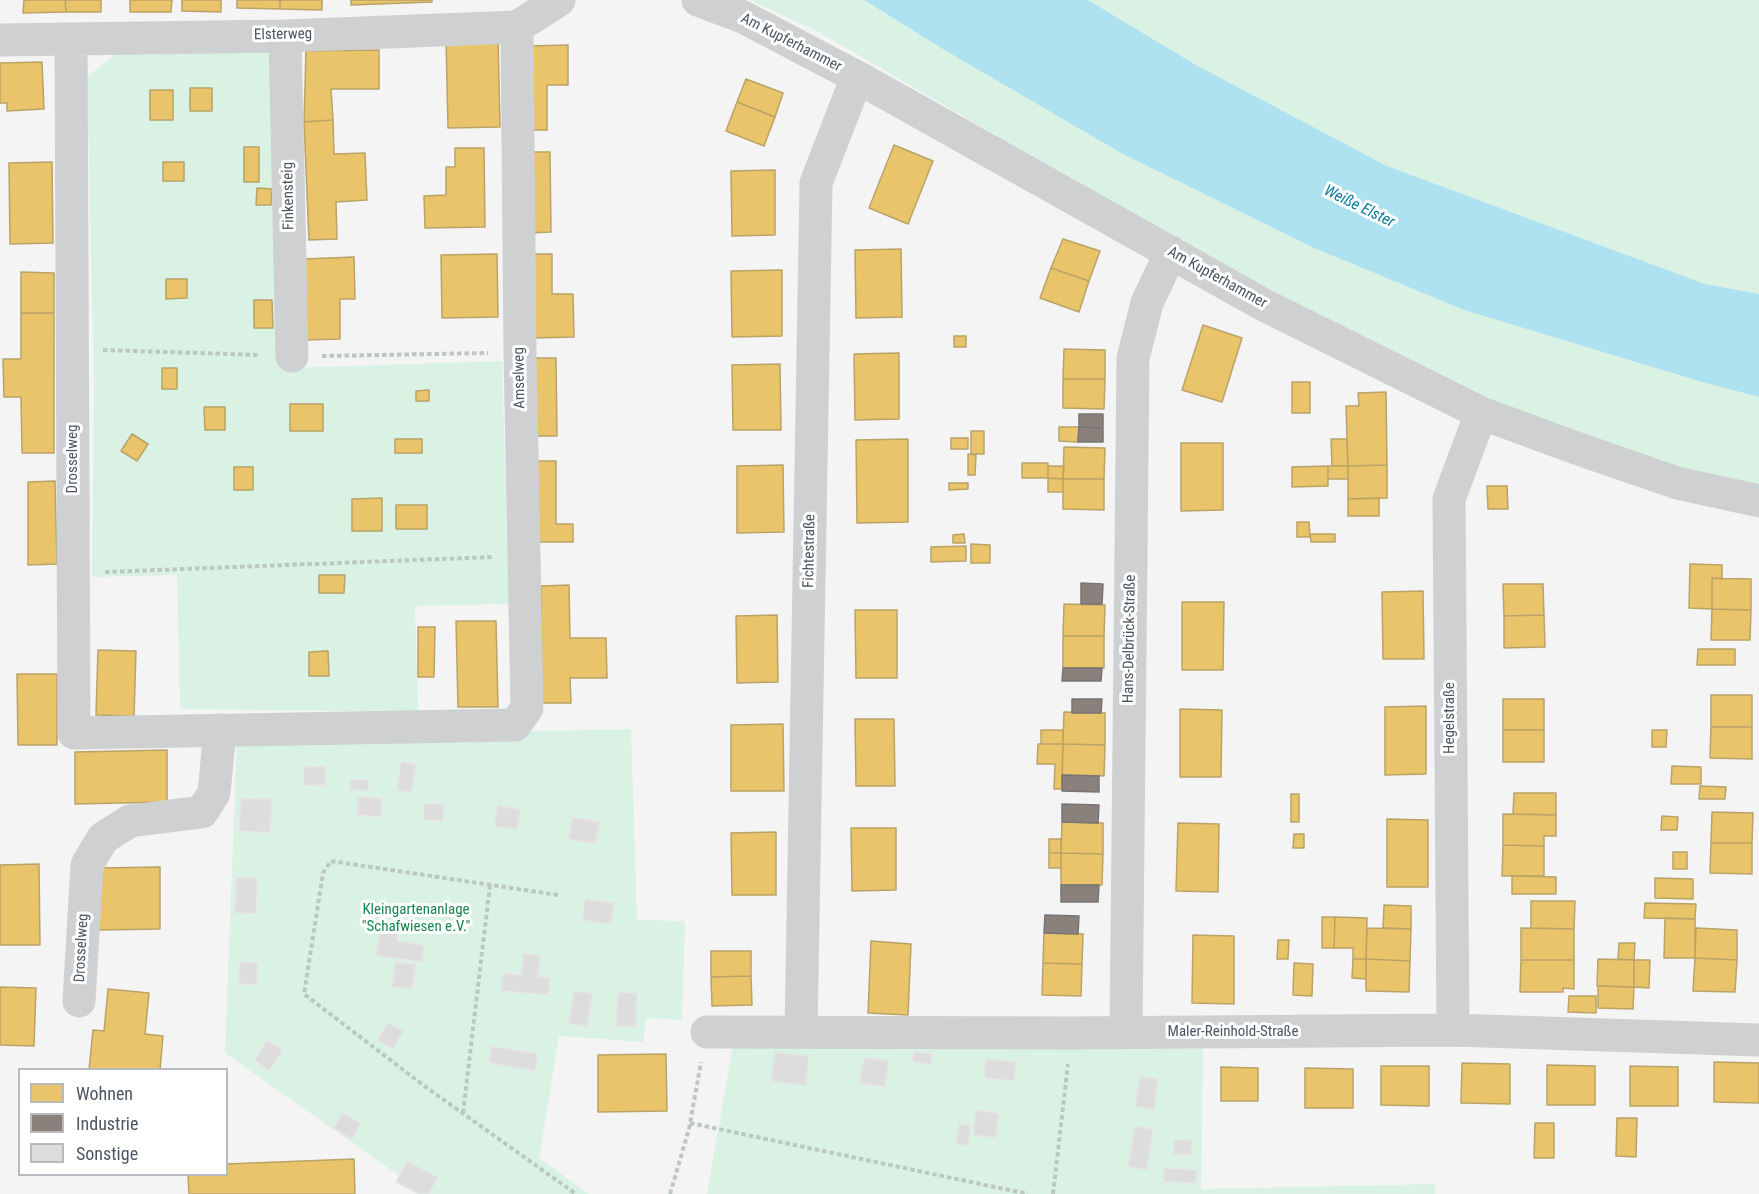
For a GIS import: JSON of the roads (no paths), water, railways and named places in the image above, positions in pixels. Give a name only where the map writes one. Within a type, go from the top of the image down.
[{"type":"street","points":[[517,27],[559,0]]},
{"type":"street","name":"Am Kupferhammer","points":[[698,0],[742,17],[858,77],[1264,305],[1481,412],[1677,483],[1759,501]]},
{"type":"street","name":"Elsterweg","points":[[0,39],[285,36],[517,27]]},
{"type":"street","name":"Amselweg","points":[[515,725],[527,708],[517,27]]},
{"type":"street","name":"Finkensteig","points":[[285,36],[292,356]]},
{"type":"street","name":"Drosselweg","points":[[70,39],[74,733],[515,725]]},
{"type":"street","name":"Fichtestraße","points":[[801,1032],[816,183],[858,77]]},
{"type":"street","name":"Hans-Delbrück-Straße","points":[[1126,1032],[1133,358],[1147,303],[1171,252]]},
{"type":"street","name":"Hegelstraße","points":[[1453,1030],[1449,499],[1481,412]]},
{"type":"street","name":"Drosselweg","points":[[79,1001],[87,865],[103,838],[130,821],[202,812],[214,793],[220,730]]},
{"type":"street","name":"Maler-Reinhold-Straße","points":[[707,1032],[1071,1033],[1453,1030],[1759,1040]]},
{"type":"water","name":"Weiße Elster","points":[[864,0],[1088,0],[1196,65],[1387,166],[1705,284],[1759,294],[1759,397],[1464,310],[1314,248],[1121,153],[941,48]]},
{"type":"park label","name":"Kleingartenanlage \"Schafwiesen e.V.\"","points":[[416,918]]}]
